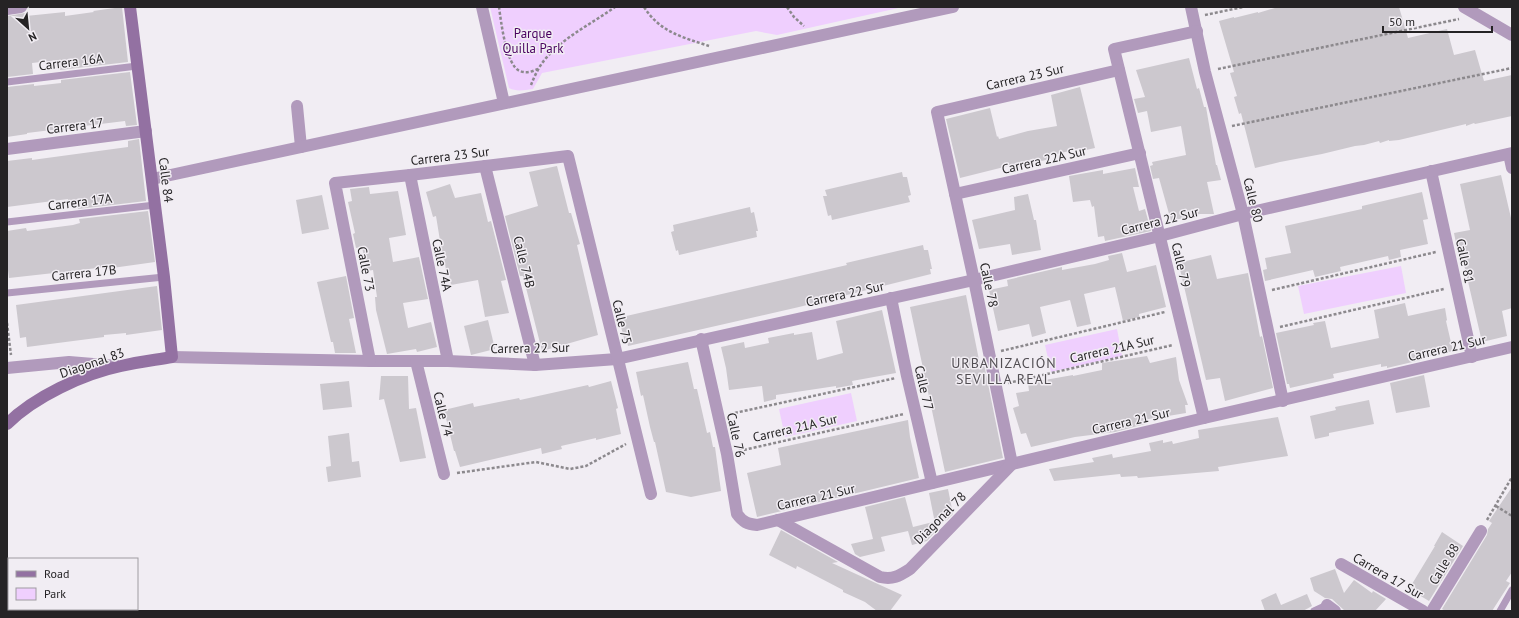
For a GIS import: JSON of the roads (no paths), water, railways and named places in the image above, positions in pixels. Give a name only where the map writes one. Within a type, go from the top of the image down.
[{"type":"street","points":[[7,9],[21,7]]},
{"type":"street","name":"Calle 84","points":[[130,7],[164,277],[172,357]]},
{"type":"street","points":[[482,7],[504,103]]},
{"type":"street","points":[[152,179],[953,7]]},
{"type":"street","points":[[1464,7],[1512,35]]},
{"type":"street","name":"Calle 80","points":[[1192,12],[1205,72],[1243,214],[1283,401]]},
{"type":"street","name":"Calle 79","points":[[1196,31],[1114,49],[1204,418]]},
{"type":"street","name":"Carrera 23 Sur","points":[[937,112],[1119,70]]},
{"type":"street","points":[[297,106],[301,147]]},
{"type":"street","name":"Calle 78","points":[[937,112],[990,353],[1012,464]]},
{"type":"street","name":"Carrera 17","points":[[7,149],[146,131]]},
{"type":"street","name":"Carrera 22A Sur","points":[[955,194],[1140,153]]},
{"type":"street","points":[[1510,154],[1512,168]]},
{"type":"street","name":"Carrera 22 Sur","points":[[172,357],[448,361],[535,365],[617,358],[974,280],[1160,236],[1243,214],[1510,154]]},
{"type":"street","name":"Carrera 23 Sur","points":[[335,183],[568,156]]},
{"type":"street","name":"Calle 75","points":[[568,156],[651,494]]},
{"type":"street","name":"Calle 74B","points":[[486,166],[535,365]]},
{"type":"street","name":"Calle 81","points":[[1431,172],[1472,357]]},
{"type":"street","name":"Calle 74A","points":[[410,175],[448,361]]},
{"type":"street","name":"Calle 73","points":[[335,183],[370,361]]},
{"type":"street","name":"Calle 77","points":[[891,298],[907,376],[932,483]]},
{"type":"street","name":"Calle 76","points":[[701,339],[727,454],[737,514],[742,520],[749,524],[757,525]]},
{"type":"street","name":"Carrera 21 Sur","points":[[757,525],[1204,418],[1512,347]]},
{"type":"street","name":"Diagonal 83","points":[[7,424],[41,398],[77,380],[119,366],[172,357]]},
{"type":"street","name":"Calle 74","points":[[416,361],[444,474]]},
{"type":"street","points":[[10,368],[69,362],[119,366]]},
{"type":"street","name":"Diagonal 78","points":[[778,520],[880,577],[887,579],[898,577],[910,569],[1012,464]]},
{"type":"street","name":"Calle 88","points":[[1432,611],[1481,531]]},
{"type":"street","name":"Carrera 17 Sur","points":[[1341,564],[1422,611]]},
{"type":"lane","name":"Carrera 16A","points":[[7,82],[137,66]]},
{"type":"lane","name":"Carrera 17A","points":[[7,222],[155,205]]},
{"type":"lane","name":"Carrera 17B","points":[[7,293],[164,277]]},
{"type":"lane","points":[[1500,611],[1512,590]]},
{"type":"lane","points":[[1314,611],[1331,608]]},
{"type":"district","name":"URBANIZACIÓN SEVILLA REAL","points":[[1004,372]]},
{"type":"park label","name":"Parque Quilla Park","points":[[533,40]]}]
